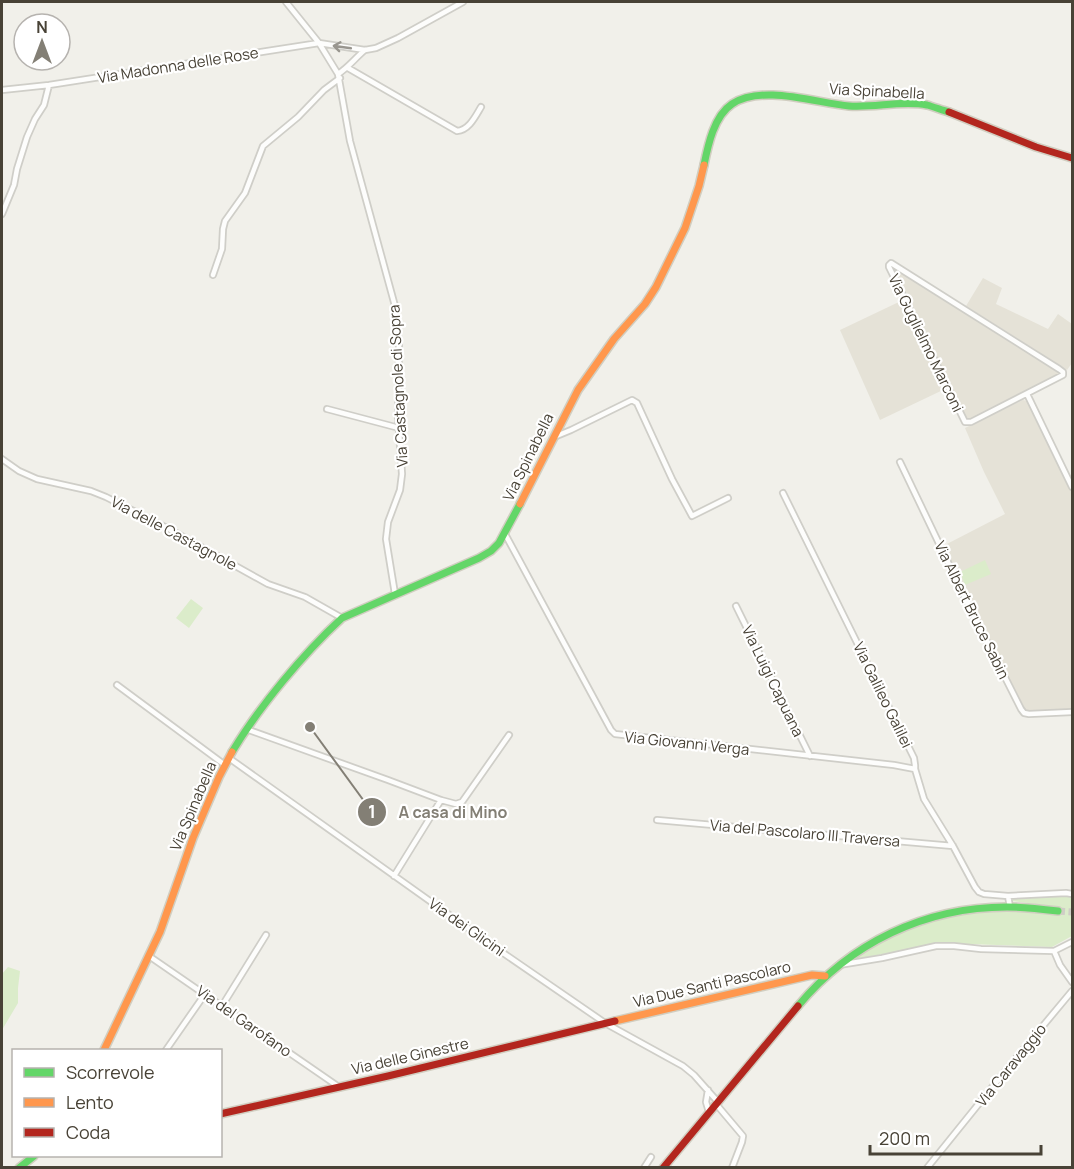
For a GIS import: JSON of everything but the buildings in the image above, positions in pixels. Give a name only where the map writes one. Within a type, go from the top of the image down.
[{"type":"street","points":[[286,2],[319,43],[339,76]]},
{"type":"street","points":[[213,275],[222,249],[225,221],[245,193],[263,146],[298,117],[348,68],[354,58],[365,50],[376,48],[398,38],[463,2]]},
{"type":"street","name":"Via Madonna delle Rose","points":[[2,90],[49,85],[319,43],[365,50]]},
{"type":"street","points":[[348,68],[457,131],[462,131],[468,126],[481,107]]},
{"type":"street","name":"Via Castagnole di Sopra","points":[[339,76],[350,141],[398,323],[399,428],[402,464],[398,497],[389,519],[386,539],[395,594]]},
{"type":"street","points":[[2,214],[14,185],[17,167],[27,138],[44,105],[49,85]]},
{"type":"street","name":"Via Spinabella","points":[[104,1049],[162,928],[193,838],[225,765],[246,729],[305,657],[342,618],[488,553],[496,546],[505,534],[568,408],[585,379],[614,339],[657,287],[685,228],[717,122],[724,111],[738,101],[766,95],[850,106],[926,105],[1036,147],[1072,158]]},
{"type":"street","name":"Via Guglielmo Marconi","points":[[889,264],[894,264],[1063,372],[1061,377],[1027,394],[971,422],[964,422],[889,264]]},
{"type":"street","points":[[1027,394],[1072,487]]},
{"type":"street","points":[[554,437],[634,400],[692,516],[728,498]]},
{"type":"street","points":[[327,408],[399,428]]},
{"type":"street","name":"Via delle Castagnole","points":[[2,459],[19,471],[37,479],[91,491],[113,500],[268,584],[305,597],[342,618]]},
{"type":"street","name":"Via Albert Bruce Sabin","points":[[900,462],[1022,711],[1029,714],[1072,711]]},
{"type":"street","name":"Via Galileo Galilei","points":[[783,493],[914,758],[920,789],[927,805],[977,890],[987,895],[1008,896]]},
{"type":"street","name":"Via Giovanni Verga","points":[[505,534],[615,734],[915,769]]},
{"type":"street","name":"Via Luigi Capuana","points":[[736,606],[810,756]]},
{"type":"street","points":[[117,685],[225,765]]},
{"type":"street","points":[[246,729],[456,804],[462,802],[509,735]]},
{"type":"street","name":"Via dei Glicini","points":[[229,758],[605,1023],[683,1066],[708,1090],[742,1134],[742,1142],[732,1167]]},
{"type":"street","points":[[394,876],[441,800]]},
{"type":"street","name":"Via del Pascolaro III Traversa","points":[[657,820],[953,846]]},
{"type":"street","points":[[1010,907],[1008,896],[1072,894]]},
{"type":"street","points":[[663,1167],[807,995],[837,965],[857,950],[876,939],[922,920],[972,909],[1010,907],[1058,911]]},
{"type":"street","points":[[222,1006],[266,935]]},
{"type":"street","points":[[837,965],[942,946],[1054,951],[1072,942]]},
{"type":"street","points":[[1054,951],[1060,965],[1072,982]]},
{"type":"street","name":"Via del Garofano","points":[[149,956],[339,1087]]},
{"type":"street","name":"Via Due Santi Pascolaro","points":[[605,1023],[812,975],[825,976]]},
{"type":"street","name":"Via Caravaggio","points":[[927,1167],[1072,991]]},
{"type":"street","points":[[167,1049],[205,994]]},
{"type":"street","name":"Via delle Ginestre","points":[[222,1114],[605,1023]]},
{"type":"street","points":[[708,1090],[706,1102],[709,1112]]},
{"type":"street","points":[[21,1167],[34,1157]]},
{"type":"street","points":[[644,1167],[651,1157]]},
{"type":"shaded area","points":[[892,265],[1057,370],[1058,376],[969,422],[965,421],[890,267]]},
{"type":"shaded area","points":[[983,278],[1002,288],[996,304],[1048,329],[1058,314],[1072,324],[1072,363],[1067,370],[966,306]]},
{"type":"shaded area","points":[[903,300],[945,389],[880,420],[840,330]]},
{"type":"shaded area","points":[[1023,400],[1027,401],[1072,493],[1072,709],[1028,712],[1020,704],[943,546],[1005,514],[965,428]]},
{"type":"green space","points":[[985,560],[991,574],[965,585],[960,572]]},
{"type":"green space","points":[[191,599],[203,608],[189,628],[176,618]]},
{"type":"green space","points":[[1072,896],[1072,936],[1052,947],[941,943],[851,960],[899,932],[954,915],[999,910],[1059,913],[1059,907],[1013,901],[1012,898]]},
{"type":"green space","points":[[8,967],[20,971],[18,1003],[2,1030],[2,974]]},
{"type":"tunnel","points":[[1058,911],[1072,912]]},
{"type":"traffic: fast","points":[[704,165],[716,123],[726,109],[744,98],[758,95],[789,96],[849,106],[918,104],[949,112]]},
{"type":"traffic: fast","points":[[232,752],[282,682],[342,618],[491,551],[499,543],[520,504]]},
{"type":"traffic: fast","points":[[798,1006],[841,964],[865,947],[919,922],[977,909],[1013,907],[1058,911]]},
{"type":"traffic: fast","points":[[19,1168],[33,1157]]},
{"type":"traffic: slow","points":[[520,504],[578,390],[614,339],[645,304],[656,287],[685,228],[704,165]]},
{"type":"traffic: slow","points":[[104,1049],[160,932],[193,838],[232,752]]},
{"type":"traffic: slow","points":[[615,1021],[812,975],[825,976]]},
{"type":"traffic: jam","points":[[949,112],[1036,147],[1072,158]]},
{"type":"traffic: jam","points":[[663,1168],[798,1006]]},
{"type":"traffic: jam","points":[[222,1114],[615,1021]]},
{"type":"place","name":"A casa di Mino","points":[[310,727]]}]
